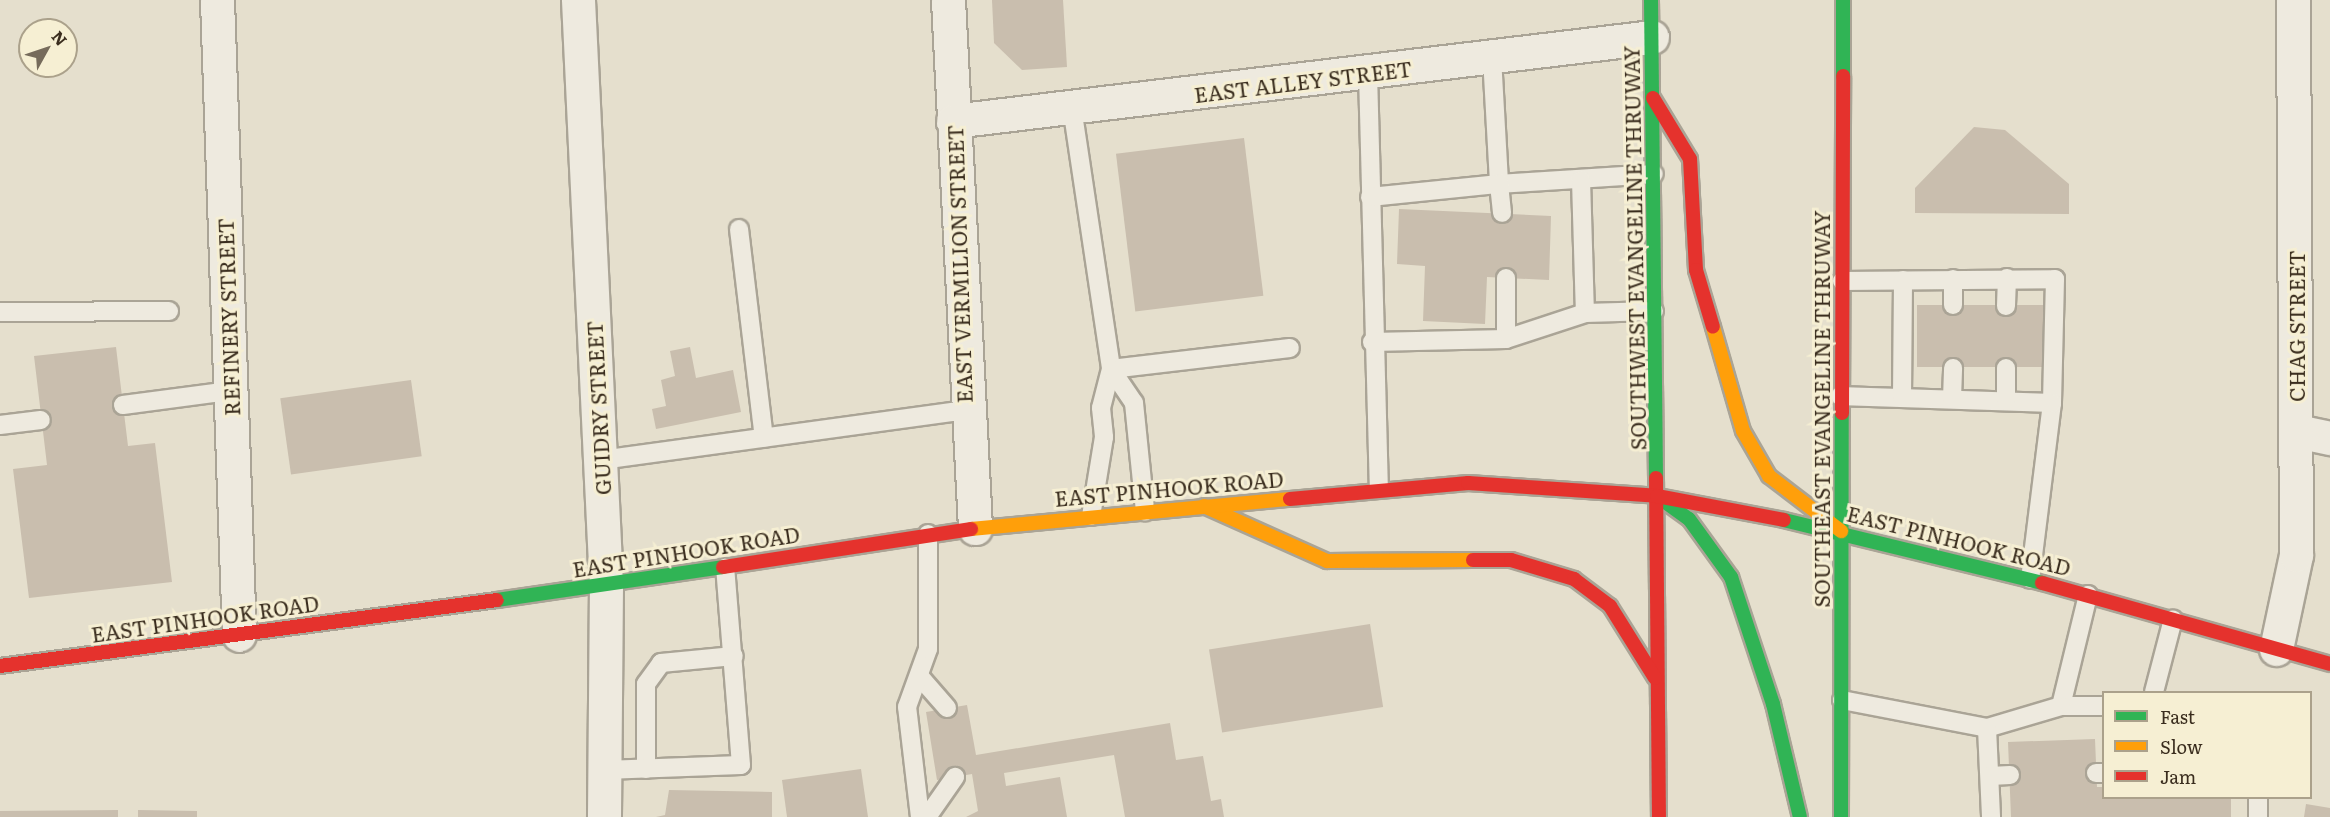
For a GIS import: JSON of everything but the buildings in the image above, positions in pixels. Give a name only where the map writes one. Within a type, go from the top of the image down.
[{"type":"main road","name":"SOUTHWEST EVANGELINE THRUWAY","points":[[1651,0],[1657,496],[1655,678],[1659,817]]},
{"type":"main road","name":"SOUTHEAST EVANGELINE THRUWAY","points":[[1841,817],[1840,396],[1843,0]]},
{"type":"main road","points":[[1653,97],[1690,159],[1696,270],[1743,431],[1769,476],[1841,531]]},
{"type":"main road","name":"EAST PINHOOK ROAD","points":[[0,666],[606,585],[975,528],[1378,488],[1468,483],[1657,496],[1841,531],[2030,579],[2330,664]]},
{"type":"main road","points":[[1657,496],[1689,519],[1731,578],[1773,704],[1800,817]]},
{"type":"main road","points":[[1204,506],[1327,561],[1510,560],[1574,579],[1610,606],[1655,678]]},
{"type":"street","name":"REFINERY STREET","points":[[217,0],[239,635]]},
{"type":"street","name":"GUIDRY STREET","points":[[578,0],[606,585],[604,817]]},
{"type":"street","name":"EAST VERMILION STREET","points":[[948,0],[965,410],[975,528]]},
{"type":"street","name":"CHAG STREET","points":[[2276,649],[2296,555],[2293,0]]},
{"type":"street","name":"EAST ALLEY STREET","points":[[953,121],[1368,73],[1652,37]]},
{"type":"street","points":[[2297,431],[2330,438]]},
{"type":"lane","points":[[1492,57],[1502,213]]},
{"type":"lane","points":[[1368,73],[1372,342],[1378,488]]},
{"type":"lane","points":[[1072,107],[1111,369],[1101,408],[1104,437],[1091,516]]},
{"type":"lane","points":[[1370,197],[1499,184],[1654,174]]},
{"type":"lane","points":[[1581,180],[1585,313]]},
{"type":"lane","points":[[739,229],[764,438]]},
{"type":"lane","points":[[1506,278],[1506,339]]},
{"type":"lane","points":[[2006,306],[2007,278]]},
{"type":"lane","points":[[1953,279],[1953,305]]},
{"type":"lane","points":[[1842,281],[2055,279],[2052,403],[2030,579]]},
{"type":"lane","points":[[1902,280],[1902,397]]},
{"type":"lane","points":[[0,312],[169,311]]},
{"type":"lane","points":[[1372,342],[1506,339],[1585,313],[1654,311]]},
{"type":"lane","points":[[1111,369],[1290,348]]},
{"type":"lane","points":[[1953,368],[1953,399]]},
{"type":"lane","points":[[2006,401],[2007,368]]},
{"type":"lane","points":[[1111,369],[1134,404],[1145,511]]},
{"type":"lane","points":[[123,405],[230,391]]},
{"type":"lane","points":[[1840,396],[2052,403]]},
{"type":"lane","points":[[601,459],[965,410]]},
{"type":"lane","points":[[0,425],[42,420]]},
{"type":"lane","points":[[920,817],[907,707],[928,649],[928,534]]},
{"type":"lane","points":[[604,770],[741,765],[734,656],[724,568]]},
{"type":"lane","points":[[2061,705],[2088,595]]},
{"type":"lane","points":[[2155,691],[2173,619]]},
{"type":"lane","points":[[646,770],[646,684],[661,663],[734,656]]},
{"type":"lane","points":[[920,676],[947,708]]},
{"type":"lane","points":[[1842,700],[1987,728],[2061,705],[2102,706]]},
{"type":"lane","points":[[1987,728],[1991,817]]},
{"type":"lane","points":[[1990,776],[2010,775]]},
{"type":"lane","points":[[927,817],[954,777]]},
{"type":"lane","points":[[2258,799],[2258,817]]},
{"type":"traffic: fast","points":[[1651,0],[1656,478]]},
{"type":"traffic: fast","points":[[1843,0],[1843,76]]},
{"type":"traffic: fast","points":[[1841,817],[1842,413]]},
{"type":"traffic: fast","points":[[1657,496],[1689,519],[1731,577],[1773,704],[1800,817]]},
{"type":"traffic: fast","points":[[1784,520],[2042,583]]},
{"type":"traffic: fast","points":[[497,600],[723,567]]},
{"type":"traffic: slow","points":[[1713,327],[1743,431],[1769,476],[1841,531]]},
{"type":"traffic: slow","points":[[971,529],[1290,499]]},
{"type":"traffic: slow","points":[[1204,506],[1327,561],[1473,560]]},
{"type":"traffic: jam","points":[[1842,413],[1843,76]]},
{"type":"traffic: jam","points":[[1653,98],[1690,159],[1696,270],[1713,327]]},
{"type":"traffic: jam","points":[[1656,478],[1659,817]]},
{"type":"traffic: jam","points":[[1290,499],[1468,483],[1657,496],[1784,520]]},
{"type":"traffic: jam","points":[[723,567],[971,529]]},
{"type":"traffic: jam","points":[[1473,560],[1511,560],[1574,579],[1610,606],[1655,678]]},
{"type":"traffic: jam","points":[[2042,583],[2330,664]]},
{"type":"traffic: jam","points":[[0,666],[497,600]]}]
